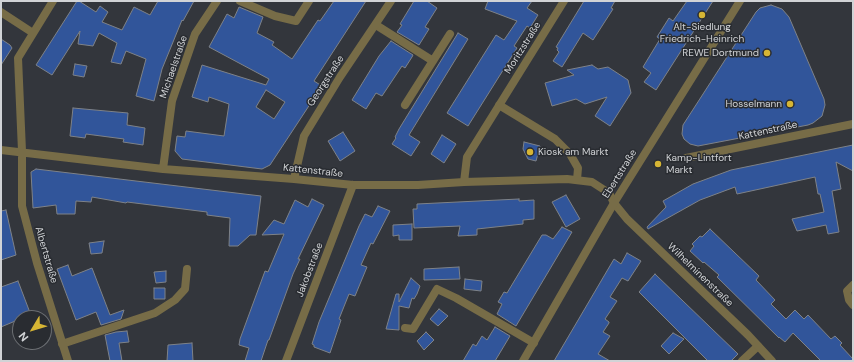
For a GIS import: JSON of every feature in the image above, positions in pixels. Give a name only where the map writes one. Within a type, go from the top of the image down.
[{"type":"street","name":"Albertstraße","points":[[53,1],[18,58],[22,151],[22,206],[37,263],[68,361]]},
{"type":"street","name":"Michaelstraße","points":[[163,169],[172,101],[195,34],[217,1]]},
{"type":"street","points":[[240,1],[275,16],[296,21],[309,1]]},
{"type":"street","name":"Georgstraße","points":[[294,179],[304,136],[340,77],[391,1]]},
{"type":"street","name":"Moritzstraße","points":[[464,182],[467,157],[564,1]]},
{"type":"street","name":"Ebertstraße","points":[[523,361],[614,203],[740,1]]},
{"type":"street","points":[[1,12],[33,33]]},
{"type":"street","points":[[376,25],[433,61]]},
{"type":"street","points":[[405,105],[450,34]]},
{"type":"street","points":[[499,105],[554,139],[570,154],[578,168],[577,180]]},
{"type":"street","name":"Kattenstraße","points":[[686,158],[853,124]]},
{"type":"street","name":"Kattenstraße","points":[[1,150],[22,151],[163,169],[294,179],[353,186],[418,185],[567,178],[592,182],[609,193],[614,203]]},
{"type":"street","name":"Jakobstraße","points":[[286,361],[353,186]]},
{"type":"street","name":"Wilhelminenstraße","points":[[614,203],[626,219],[772,361]]},
{"type":"street","points":[[62,344],[155,313],[175,300],[185,289],[187,269]]},
{"type":"street","points":[[853,285],[847,291],[853,305]]},
{"type":"street","points":[[405,328],[413,330],[437,289],[456,298],[534,343]]},
{"type":"street","points":[[742,361],[758,346]]},
{"type":"building","points":[[77,1],[96,12],[100,6],[108,12],[102,22],[122,30],[134,7],[150,15],[158,1],[194,1],[183,21],[182,20],[162,69],[154,101],[136,96],[146,59],[126,51],[121,64],[111,62],[117,43],[99,33],[93,46],[78,44],[80,31],[52,75],[36,65]]},
{"type":"building","points":[[334,1],[366,1],[314,81],[322,86],[270,165],[262,169],[182,159],[175,151],[177,136],[185,137],[186,131],[224,136],[229,104],[209,97],[208,102],[192,97],[202,65],[266,85],[269,79],[209,47],[227,14],[234,18],[239,7],[263,17],[257,33],[274,42],[272,45],[292,59],[318,20],[320,21]],"holes":[[[266,90],[285,102],[274,119],[256,107]]]},
{"type":"building","points":[[414,1],[427,1],[437,8],[425,27],[429,29],[419,45],[397,32],[402,25],[400,24]]},
{"type":"building","points":[[488,1],[532,1],[527,8],[538,15],[530,28],[527,26],[514,46],[517,48],[468,126],[447,113],[496,35],[504,40],[517,21],[485,9]]},
{"type":"building","points":[[584,1],[615,1],[611,8],[613,9],[593,40],[583,33],[562,67],[553,61],[559,52],[557,50],[558,48],[556,47]]},
{"type":"building","points":[[687,1],[713,1],[656,90],[644,82],[651,73],[643,67],[660,39],[657,37],[669,18],[673,21]]},
{"type":"building","name":"REWE Dortmund","points":[[771,5],[782,9],[789,17],[824,99],[825,105],[822,116],[808,125],[698,146],[690,144],[684,139],[682,134],[683,125],[756,12],[760,8]]},
{"type":"building","points":[[458,33],[468,39],[409,135],[420,142],[411,156],[392,144],[399,129]]},
{"type":"building","points":[[1,39],[12,48],[1,65]]},
{"type":"building","points":[[391,41],[413,55],[405,68],[402,66],[382,96],[376,93],[366,109],[352,100],[379,56]]},
{"type":"building","points":[[75,64],[87,66],[84,77],[73,75]]},
{"type":"building","points":[[592,65],[598,69],[608,67],[628,80],[631,93],[610,126],[595,116],[607,97],[585,104],[576,99],[552,106],[545,83],[574,75],[567,70]]},
{"type":"building","points":[[73,108],[128,113],[127,125],[145,128],[143,145],[123,142],[124,139],[86,134],[85,138],[70,136]]},
{"type":"building","points":[[343,132],[355,151],[340,161],[328,141]]},
{"type":"building","points":[[442,135],[456,144],[444,163],[431,154]]},
{"type":"building","name":"Kiosk am Markt","points":[[524,142],[540,146],[536,161],[528,159],[523,149]]},
{"type":"building","points":[[853,145],[853,171],[836,162],[841,189],[832,191],[839,232],[828,234],[826,225],[797,231],[792,219],[824,212],[820,194],[818,194],[815,177],[737,194],[735,187],[700,200],[648,229],[647,227],[666,207],[663,201],[693,184],[731,170]]},
{"type":"building","points":[[36,169],[261,196],[256,235],[250,235],[238,246],[229,246],[230,218],[207,215],[207,212],[126,203],[92,197],[91,202],[76,201],[75,214],[57,214],[56,205],[33,208],[31,172]]},
{"type":"building","points":[[566,195],[580,219],[566,227],[552,202]]},
{"type":"building","points":[[312,199],[324,205],[298,259],[300,259],[261,361],[245,361],[249,348],[239,345],[240,339],[265,271],[268,272],[284,234],[262,235],[274,220],[284,224],[295,200],[308,207]]},
{"type":"building","points":[[519,199],[519,201],[534,200],[534,219],[523,220],[523,224],[477,229],[477,235],[458,236],[460,226],[414,228],[413,209],[417,209],[417,204]]},
{"type":"building","points":[[378,206],[390,211],[373,244],[371,243],[361,265],[367,267],[355,296],[349,294],[339,319],[341,320],[330,353],[314,347],[312,344],[319,322],[359,226],[365,214],[372,217]]},
{"type":"building","points":[[6,210],[16,255],[1,260],[1,211]]},
{"type":"building","points":[[412,224],[412,240],[399,240],[399,235],[393,236],[393,225]]},
{"type":"building","points":[[562,227],[572,232],[516,326],[497,314],[502,304],[498,302],[504,292],[507,293],[542,235],[546,235],[553,239]]},
{"type":"building","points":[[710,229],[759,276],[756,280],[775,300],[771,304],[786,319],[795,310],[804,319],[808,315],[831,339],[835,336],[842,343],[840,345],[853,359],[853,361],[821,361],[793,333],[785,342],[779,338],[717,277],[719,275],[690,251],[694,246],[692,244]]},
{"type":"building","points":[[104,241],[102,253],[91,254],[89,243]]},
{"type":"building","points":[[627,253],[641,261],[628,281],[622,278],[610,297],[617,301],[605,319],[609,323],[603,332],[610,336],[598,354],[610,361],[554,361],[614,259],[621,264]]},
{"type":"building","points":[[68,265],[72,276],[92,268],[110,315],[124,310],[121,319],[101,325],[96,312],[76,320],[57,269]]},
{"type":"building","points":[[459,267],[460,279],[424,280],[424,269]]},
{"type":"building","points":[[166,271],[166,282],[156,283],[154,272]]},
{"type":"building","points":[[655,274],[738,354],[731,361],[708,361],[639,292]]},
{"type":"building","points":[[411,278],[420,286],[417,294],[414,299],[412,298],[409,308],[399,306],[399,330],[386,329],[396,294],[399,294],[399,302]]},
{"type":"building","points":[[465,279],[482,281],[481,291],[464,289]]},
{"type":"building","points":[[18,281],[29,310],[12,310],[12,322],[1,327],[1,287]]},
{"type":"building","points":[[154,288],[165,288],[165,299],[154,299]]},
{"type":"building","points":[[439,309],[448,316],[438,326],[430,319]]},
{"type":"building","points":[[495,327],[510,336],[495,361],[463,361],[473,344],[476,346],[482,336],[487,340]]},
{"type":"building","points":[[127,331],[129,342],[119,343],[122,361],[110,361],[105,335]]},
{"type":"building","points":[[426,332],[434,340],[424,350],[417,341]]},
{"type":"building","points":[[673,333],[684,339],[669,354],[661,346]]},
{"type":"building","points":[[192,343],[193,361],[167,361],[168,345]]},
{"type":"place","name":"Alt-Siedlung Friedrich-Heinrich","points":[[702,15]]},
{"type":"place","name":"REWE Dortmund","points":[[767,53]]},
{"type":"place","name":"Hosselmann","points":[[790,104]]},
{"type":"place","name":"Kiosk am Markt","points":[[530,152]]},
{"type":"place","name":"Kamp-Lintfort Markt","points":[[658,164]]}]
